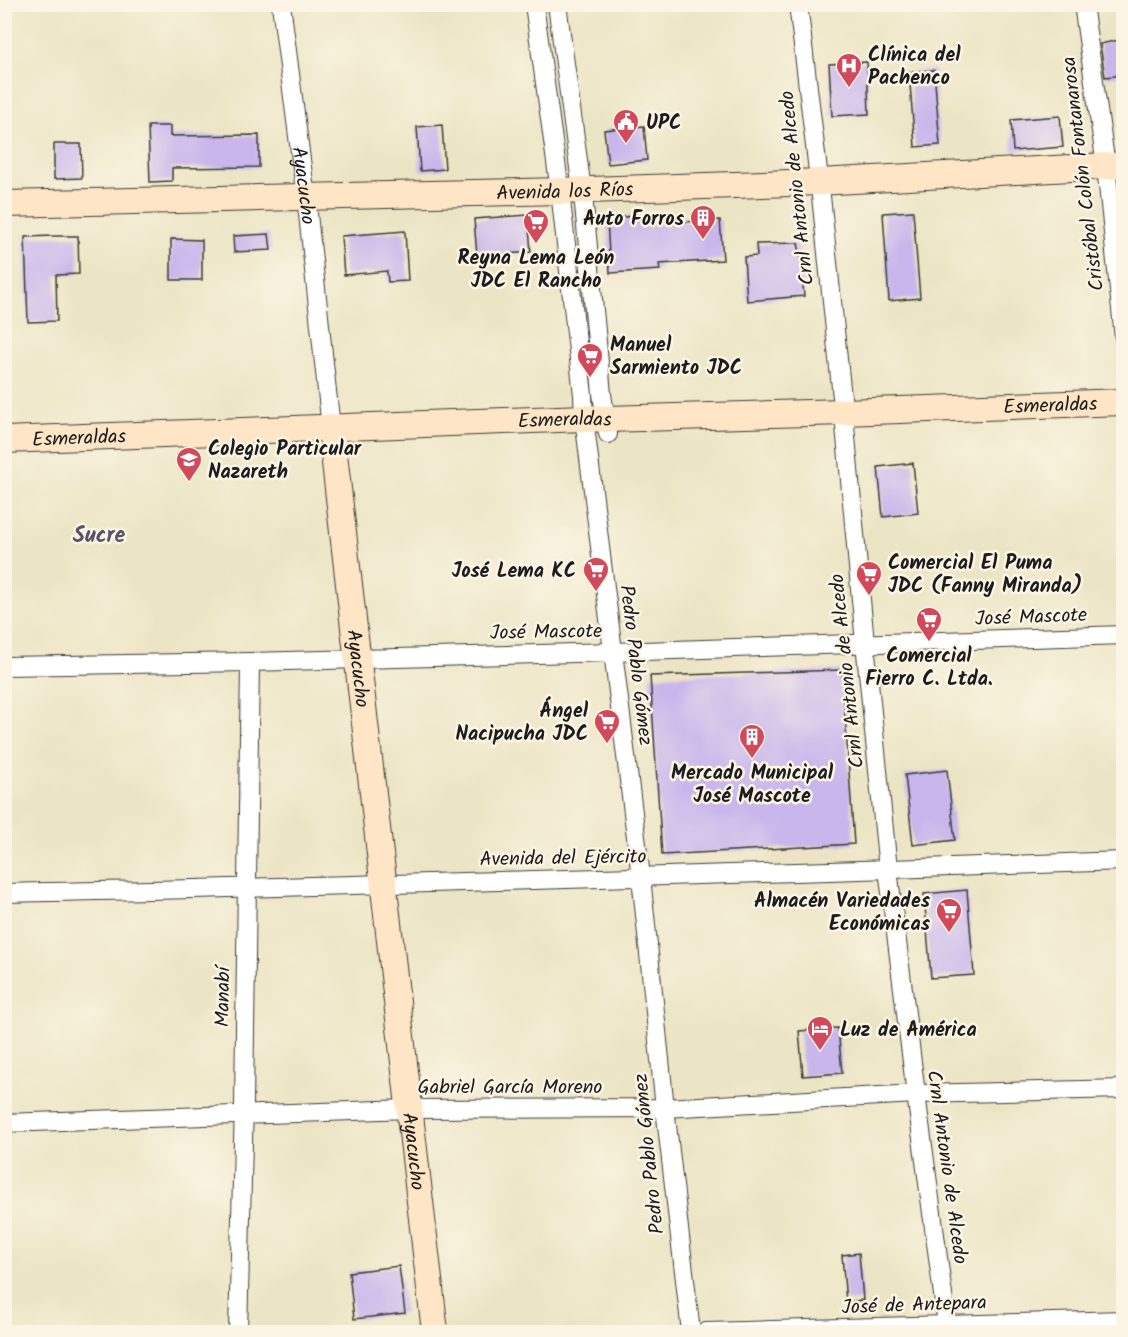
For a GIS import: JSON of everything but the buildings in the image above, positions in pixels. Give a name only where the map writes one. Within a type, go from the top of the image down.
[{"type":"main road","name":"Avenida los Ríos","points":[[4,221],[307,206],[820,189],[1115,174]]},
{"type":"main road","name":"Avenida los Ríos","points":[[4,204],[307,206]]},
{"type":"main road","name":"Esmeraldas","points":[[844,419],[1124,402]]},
{"type":"main road","name":"Esmeraldas","points":[[4,452],[332,435],[596,426],[844,419],[1124,418]]},
{"type":"main road","name":"Esmeraldas","points":[[4,440],[332,435]]},
{"type":"main road","name":"Ayacucho","points":[[332,435],[435,1332]]},
{"type":"street","name":"Ayacucho","points":[[281,4],[307,206],[332,435]]},
{"type":"street","name":"Pedro Pablo Gómez","points":[[534,4],[572,198],[602,394],[596,426],[613,652],[641,878],[691,1332]]},
{"type":"street","name":"Pedro Pablo Gómez","points":[[557,4],[572,198]]},
{"type":"street","name":"Crnl Antonio de Alcedo","points":[[798,4],[844,419],[888,869],[947,1329]]},
{"type":"street","name":"Cristóbal Colón Fontanarosa","points":[[1083,4],[1115,174],[1124,338]]},
{"type":"street","name":"José Mascote","points":[[4,666],[613,652],[1124,635]]},
{"type":"street","name":"Manabí","points":[[238,1332],[250,662]]},
{"type":"street","name":"Avenida del Ejército","points":[[4,893],[641,878],[1124,861]]},
{"type":"street","name":"Gabriel García Moreno","points":[[4,1123],[410,1109],[665,1108],[916,1094],[1124,1089]]},
{"type":"street","name":"José de Antepara","points":[[706,1332],[947,1329],[1124,1320]]},
{"type":"place","name":"Clínica del Pachenco","points":[[849,89]]},
{"type":"place","name":"UPC","points":[[626,145]]},
{"type":"place","name":"Auto Forros","points":[[703,241]]},
{"type":"place","name":"Reyna Lema León JDC El Rancho","points":[[536,245]]},
{"type":"place","name":"Manuel Sarmiento JDC","points":[[590,379]]},
{"type":"place","name":"Colegio Particular Nazareth","points":[[189,483]]},
{"type":"place","name":"José Lema KC","points":[[596,593]]},
{"type":"place","name":"Comercial El Puma JDC (Fanny Miranda)","points":[[869,597]]},
{"type":"place","name":"Comercial Fierro C. Ltda.","points":[[929,643]]},
{"type":"place","name":"Ángel Nacipucha JDC","points":[[607,745]]},
{"type":"place","name":"Mercado Municipal José Mascote","points":[[752,760]]},
{"type":"place","name":"Almacén Variedades Económicas","points":[[949,934]]},
{"type":"place","name":"Luz de América","points":[[820,1052]]},
{"type":"district","name":"Sucre","points":[[99,534]]}]
